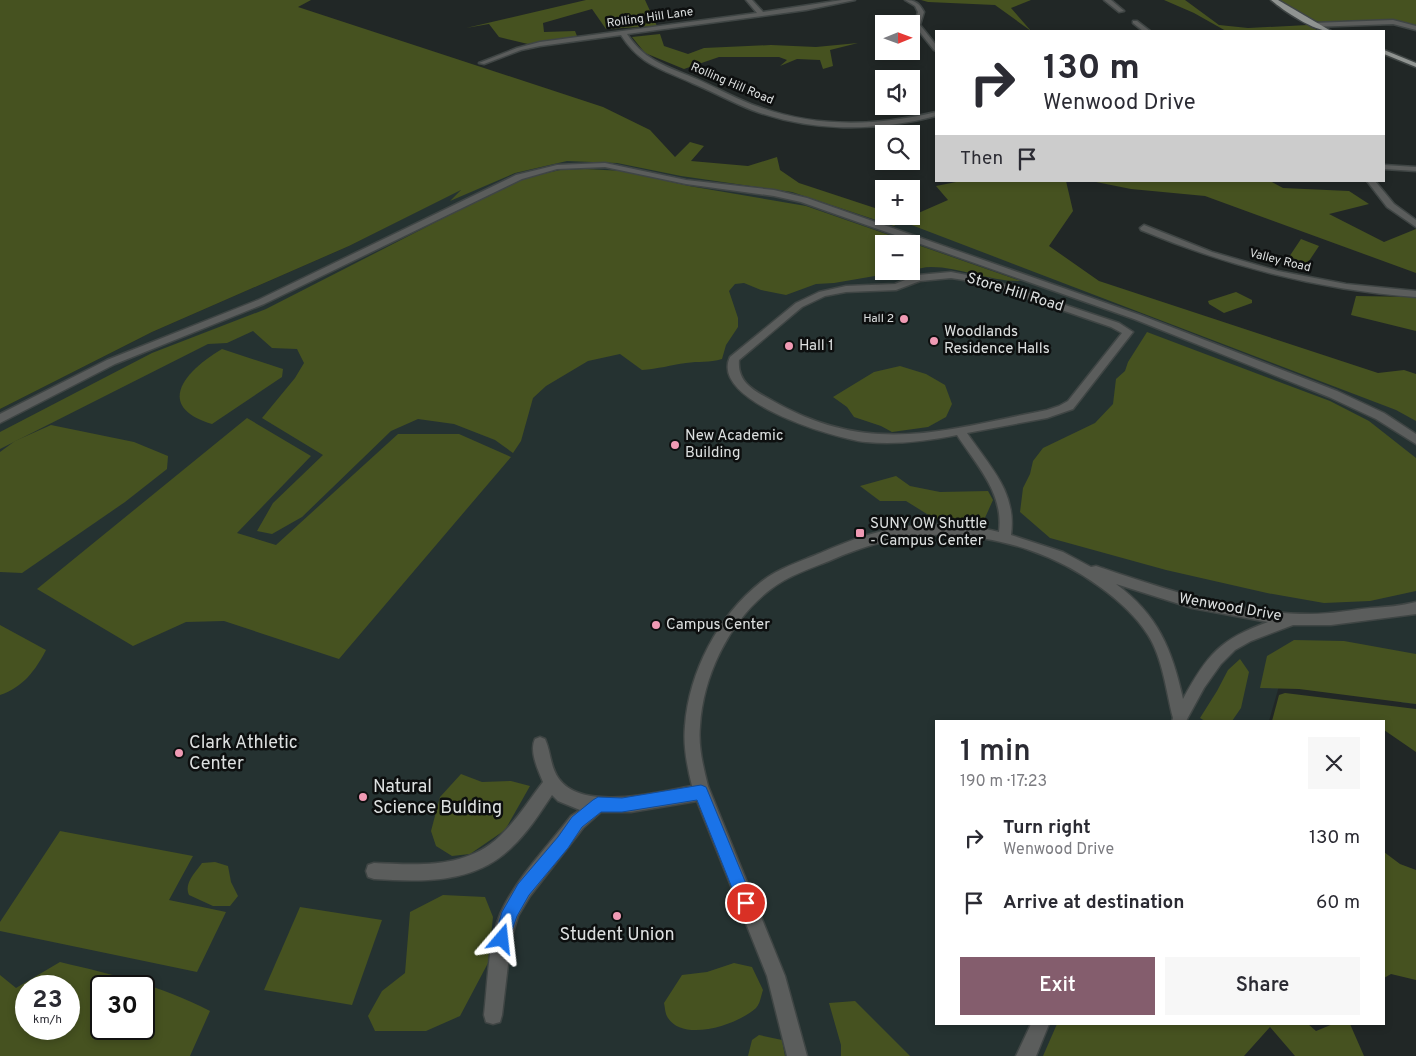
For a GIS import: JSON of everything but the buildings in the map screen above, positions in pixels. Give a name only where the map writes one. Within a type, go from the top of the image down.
[{"type":"main road","points":[[1274,0],[1313,25],[1325,30]]},
{"type":"main road","points":[[1385,52],[1416,65]]},
{"type":"street","points":[[749,0],[762,14]]},
{"type":"street","name":"Rolling Hill Lane","points":[[482,63],[516,50],[540,44],[852,0]]},
{"type":"street","points":[[908,0],[919,8],[921,12],[917,25],[935,48]]},
{"type":"street","points":[[1107,0],[1121,11]]},
{"type":"street","points":[[1135,22],[1146,30]]},
{"type":"street","points":[[1313,25],[1393,22],[1416,28]]},
{"type":"street","name":"Rolling Hill Road","points":[[623,33],[636,52],[653,62],[742,103],[776,115],[855,125],[900,122],[935,114]]},
{"type":"street","points":[[0,419],[111,362],[260,302],[519,176],[570,166],[618,166],[686,182],[774,193],[804,200],[1137,318],[1356,404],[1380,416],[1416,440]]},
{"type":"street","points":[[1385,167],[1416,170]]},
{"type":"street","points":[[1372,182],[1376,191],[1389,204],[1416,224]]},
{"type":"street","name":"Valley Road","points":[[1144,228],[1203,253],[1281,274],[1340,287],[1416,294]]},
{"type":"street","name":"Store Hill Road","points":[[1128,332],[985,281],[963,276],[931,276],[910,280],[896,287],[834,291],[808,299],[734,360],[732,368],[736,380],[745,391],[780,411],[811,425],[854,436],[883,440],[959,430],[1069,406],[1128,332],[1137,318]]},
{"type":"street","points":[[959,430],[1002,494],[1007,518],[1004,538]]},
{"type":"street","name":"Wenwood Drive","points":[[797,1056],[776,976],[701,792],[693,752],[692,728],[703,674],[726,630],[766,586],[804,565],[854,544],[879,537],[910,532],[945,531],[1004,538],[1049,550],[1133,586],[1177,599],[1230,611],[1293,619]]},
{"type":"street","name":"Wenwood Drive","points":[[1078,564],[1120,594],[1147,622],[1161,643],[1179,720]]},
{"type":"street","points":[[1293,619],[1340,618],[1416,608]]},
{"type":"street","name":"Wenwood Drive","points":[[1179,720],[1205,675],[1224,652],[1247,636],[1293,619]]},
{"type":"street","points":[[540,744],[544,766],[552,783],[565,796],[598,805],[622,805],[701,792]]},
{"type":"street","points":[[374,871],[415,873],[460,868],[490,855],[510,836],[552,783]]},
{"type":"street","points":[[493,1015],[502,939],[510,912],[524,890],[563,843],[577,822],[598,805]]},
{"type":"street","points":[[1026,1056],[1040,1025]]},
{"type":"shaded area","points":[[607,111],[674,161],[875,214],[875,225],[920,225],[1416,392],[1416,704],[1403,703],[1288,655],[1269,720],[935,720],[935,1025],[1179,1025],[1169,1056],[0,1056],[0,409],[152,332],[349,246],[470,185]]},
{"type":"green space","points":[[0,0],[311,0],[298,7],[603,107],[650,130],[675,157],[690,142],[704,146],[691,161],[748,166],[777,157],[780,170],[799,183],[875,208],[875,220],[792,192],[681,176],[617,163],[567,161],[515,173],[450,201],[461,190],[349,246],[152,332],[0,409]]},
{"type":"green space","points":[[586,0],[645,0],[657,26],[606,29],[592,9],[543,23],[544,32],[575,31],[577,36],[528,44],[499,37],[489,24],[466,28]]},
{"type":"green space","points":[[921,0],[1031,0],[1011,8],[1030,30],[995,5],[928,2]]},
{"type":"green space","points":[[1164,0],[1185,0],[1219,25],[1248,28],[1308,25],[1317,30],[1224,30],[1194,13]]},
{"type":"green space","points":[[1280,0],[1416,0],[1416,27],[1380,21],[1319,22],[1312,20]]},
{"type":"green space","points":[[660,34],[664,46],[688,54],[704,48],[771,45],[816,47],[858,43],[830,50],[833,66],[823,69],[820,60],[797,59],[780,66],[787,60],[779,57],[719,57],[684,69],[645,53],[632,37]]},
{"type":"green space","points":[[560,170],[624,171],[689,186],[806,206],[889,235],[875,235],[875,276],[816,284],[786,295],[761,290],[744,283],[735,284],[729,291],[738,318],[738,327],[726,345],[722,359],[642,370],[620,354],[588,361],[546,386],[533,398],[521,441],[513,453],[495,440],[454,424],[418,419],[391,431],[302,517],[272,534],[257,531],[273,503],[323,455],[262,418],[295,378],[304,363],[297,349],[272,348],[253,331],[227,343],[208,344],[0,449],[0,432],[152,353],[266,309],[520,179]]},
{"type":"green space","points":[[956,182],[1066,182],[1073,211],[1049,246],[1099,281],[1378,373],[1404,370],[1416,374],[1416,421],[1396,410],[911,225],[920,225],[920,212],[948,200],[936,186]]},
{"type":"green space","points":[[1096,182],[1272,182],[1283,188],[1349,191],[1369,204],[1329,214],[1384,242],[1416,229],[1416,273],[1205,196],[1131,189]]},
{"type":"green space","points":[[1301,239],[1319,246],[1307,264],[1289,257]]},
{"type":"green space","points":[[920,246],[1021,281],[1009,281],[953,269],[928,267],[920,268]]},
{"type":"green space","points":[[1236,292],[1252,300],[1252,303],[1224,313],[1209,304],[1208,301]]},
{"type":"green space","points":[[1356,296],[1416,297],[1416,331],[1351,315]]},
{"type":"green space","points":[[1147,332],[1330,401],[1369,421],[1416,458],[1416,591],[1370,601],[1324,603],[1267,593],[1166,570],[1050,538],[1020,512],[1023,488],[1030,474],[1033,461],[1043,448],[1095,423],[1113,404],[1116,379],[1125,371],[1128,362]]},
{"type":"green space","points":[[222,349],[283,369],[282,377],[212,424],[194,416],[184,408],[180,398],[181,388],[187,377],[197,367]]},
{"type":"green space","points":[[900,366],[926,374],[945,385],[952,404],[946,417],[928,427],[892,432],[881,426],[854,417],[847,407],[833,397],[874,372]]},
{"type":"green space","points":[[247,418],[311,456],[237,533],[276,545],[398,434],[459,434],[511,457],[339,659],[224,621],[186,622],[133,646],[37,589]]},
{"type":"green space","points":[[51,425],[134,442],[168,456],[167,469],[125,502],[22,573],[0,572],[0,452],[15,441]]},
{"type":"green space","points":[[896,476],[910,486],[940,492],[988,491],[993,500],[984,520],[948,522],[935,519],[906,501],[880,501],[860,486]]},
{"type":"green space","points":[[0,625],[46,650],[37,665],[22,683],[0,695]]},
{"type":"green space","points":[[1294,640],[1344,641],[1416,654],[1416,704],[1299,689],[1260,688],[1267,656]]},
{"type":"green space","points":[[1240,659],[1249,672],[1241,708],[1233,720],[1203,720],[1200,718],[1228,670]]},
{"type":"green space","points":[[1285,693],[1416,709],[1416,752],[1385,731],[1385,720],[1272,720],[1279,695]]},
{"type":"green space","points":[[461,774],[482,782],[511,781],[530,786],[505,830],[470,854],[452,856],[436,846],[431,831],[440,797]]},
{"type":"green space","points":[[60,831],[193,856],[169,900],[226,912],[197,972],[0,931],[0,922]]},
{"type":"green space","points":[[1385,853],[1400,864],[1416,870],[1416,980],[1391,974],[1385,977]]},
{"type":"green space","points":[[215,862],[228,866],[231,882],[238,896],[230,906],[213,906],[189,895],[188,886],[193,874],[202,863]]},
{"type":"green space","points":[[443,895],[485,897],[493,917],[488,963],[460,1016],[426,1031],[375,1031],[368,1016],[382,991],[405,973],[410,912]]},
{"type":"green space","points":[[300,907],[382,920],[352,1005],[264,990]]},
{"type":"green space","points":[[60,962],[114,975],[90,975],[90,1040],[155,1040],[155,987],[210,1011],[190,1056],[0,1056],[0,975],[15,987],[15,1040],[80,1040],[80,975],[38,975]]},
{"type":"green space","points":[[734,963],[752,967],[763,990],[756,1008],[725,1025],[698,1030],[686,1029],[676,1025],[668,1018],[664,1003],[682,975],[707,972]]},
{"type":"green space","points":[[855,1001],[910,1056],[841,1056],[841,1045],[829,1003]]},
{"type":"green space","points":[[1057,1025],[1309,1025],[1316,1031],[1331,1025],[1350,1025],[1364,1056],[1295,1056],[1270,1027],[1244,1056],[1043,1056]]},
{"type":"green space","points":[[759,1035],[782,1040],[785,1056],[748,1056],[752,1040]]},
{"type":"place","name":"Hall 2","points":[[904,319]]},
{"type":"place","name":"Woodlands Residence Halls","points":[[934,341]]},
{"type":"place","name":"Hall 1","points":[[789,346]]},
{"type":"place","name":"New Academic Building","points":[[675,445]]},
{"type":"place","name":"SUNY OW Shuttle - Campus Center","points":[[860,533]]},
{"type":"place","name":"Campus Center","points":[[656,625]]},
{"type":"place","name":"Clark Athletic Center","points":[[179,753]]},
{"type":"place","name":"Natural Science Bulding","points":[[363,797]]},
{"type":"place","name":"Student Union","points":[[617,916]]},
{"type":"route","points":[[502,939],[510,912],[524,890],[563,843],[577,822],[598,805],[622,805],[701,792],[746,903]]}]
